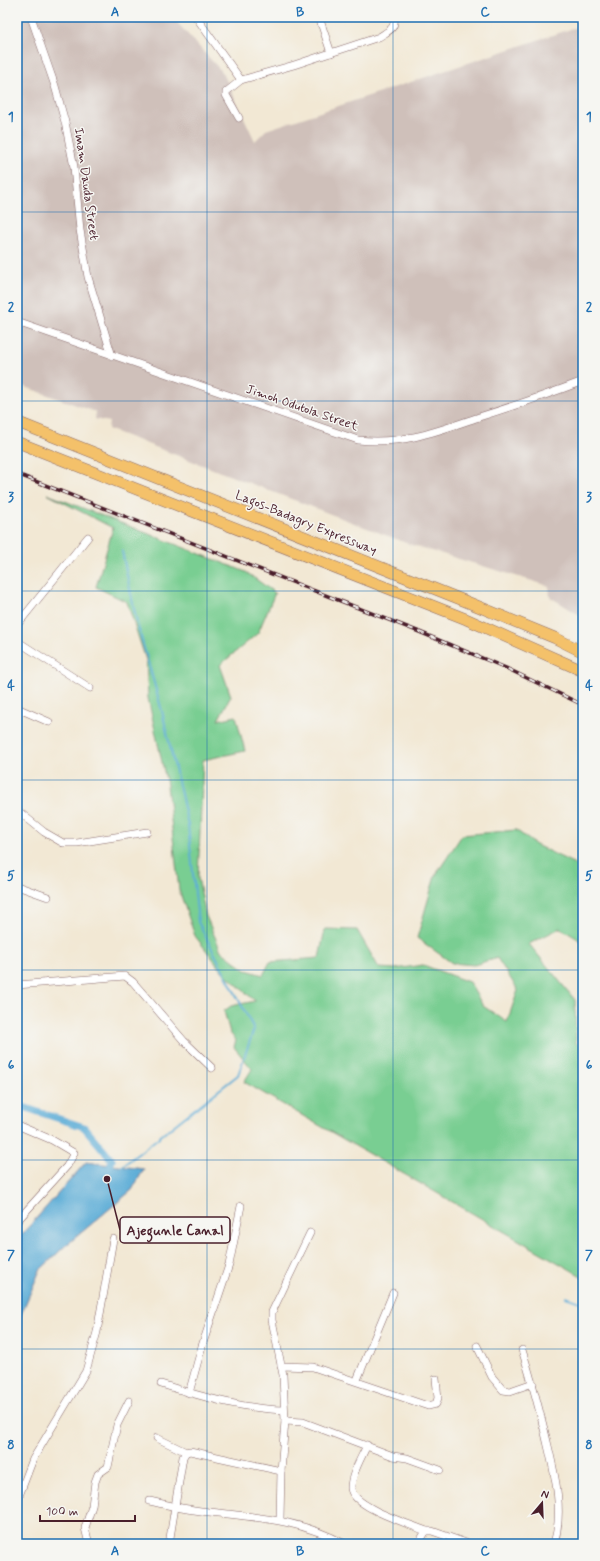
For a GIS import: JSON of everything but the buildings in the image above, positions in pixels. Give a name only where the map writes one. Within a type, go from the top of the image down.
[{"type":"highway","name":"Lagos-Badagry Expressway","points":[[17,422],[472,604],[555,638],[583,652]]},
{"type":"highway","points":[[17,442],[466,619],[583,671]]},
{"type":"street","name":"Imam Dauda Street","points":[[31,17],[55,86],[65,122],[74,167],[80,230],[88,277],[112,356]]},
{"type":"street","points":[[196,17],[241,80]]},
{"type":"street","points":[[319,17],[331,53]]},
{"type":"street","points":[[239,118],[226,95],[226,92],[241,80],[331,53],[385,33],[392,29],[395,23],[394,17]]},
{"type":"street","name":"Jimoh Odutola Street","points":[[17,322],[358,440],[388,442],[451,428],[583,381]]},
{"type":"street","points":[[17,625],[88,537]]},
{"type":"street","points":[[17,641],[90,688]]},
{"type":"street","points":[[17,708],[49,722]]},
{"type":"street","points":[[17,810],[44,832],[63,843],[77,843],[147,832]]},
{"type":"street","points":[[17,886],[48,897]]},
{"type":"street","points":[[17,985],[125,976],[133,982],[184,1041],[212,1068]]},
{"type":"street","points":[[17,1126],[52,1140],[74,1153],[67,1166],[17,1221]]},
{"type":"street","points":[[189,1393],[202,1346],[229,1265],[241,1206]]},
{"type":"street","points":[[280,1520],[281,1471],[285,1421],[281,1366],[272,1320],[272,1312],[310,1232]]},
{"type":"street","points":[[17,1501],[32,1459],[86,1371],[97,1332],[113,1239]]},
{"type":"street","points":[[357,1380],[393,1293]]},
{"type":"street","points":[[477,1346],[492,1378],[503,1390],[510,1391],[532,1383]]},
{"type":"street","points":[[522,1350],[532,1383],[556,1482],[559,1515],[554,1544]]},
{"type":"street","points":[[281,1366],[314,1367],[357,1380],[404,1399],[428,1406],[436,1404],[438,1398],[436,1379]]},
{"type":"street","points":[[161,1384],[189,1393],[261,1408],[284,1410]]},
{"type":"street","points":[[89,1544],[85,1528],[92,1506],[95,1482],[98,1474],[108,1467],[117,1425],[129,1402]]},
{"type":"street","points":[[285,1421],[304,1422],[394,1456],[407,1458],[440,1470]]},
{"type":"street","points":[[157,1438],[186,1452],[190,1451],[281,1471]]},
{"type":"street","points":[[367,1445],[352,1480],[351,1489],[354,1495],[367,1507],[426,1531],[432,1531],[469,1544]]},
{"type":"street","points":[[169,1544],[183,1457],[186,1452]]},
{"type":"street","points":[[149,1501],[175,1506],[280,1520],[310,1528],[345,1544]]},
{"type":"street","points":[[418,1544],[426,1531]]},
{"type":"shaded area","points":[[17,17],[172,17],[223,73],[255,141],[266,130],[583,25],[583,617],[550,597],[549,586],[409,544],[108,429],[109,422],[95,419],[96,412],[17,384]]},
{"type":"green space","points":[[47,494],[246,572],[275,593],[258,633],[220,665],[231,696],[218,720],[236,716],[245,751],[203,760],[198,878],[206,916],[221,951],[246,970],[263,975],[270,962],[319,958],[325,929],[357,930],[379,968],[395,969],[423,965],[469,982],[483,1006],[507,1022],[518,990],[497,958],[474,965],[452,963],[417,938],[435,876],[462,835],[516,830],[536,845],[577,865],[583,870],[583,942],[560,928],[529,944],[575,1000],[576,1043],[583,1048],[583,1277],[244,1082],[252,1069],[234,1047],[236,1040],[230,1033],[224,1011],[231,1006],[255,1001],[224,973],[195,936],[179,890],[167,785],[148,698],[146,660],[127,602],[96,587],[113,528]]},
{"type":"water","points":[[86,1162],[144,1169],[132,1190],[63,1248],[40,1270],[17,1324],[17,1240]]},
{"type":"waterway","points":[[120,1168],[238,1075],[254,1029],[198,922],[188,825],[162,711],[137,623],[122,551]]},
{"type":"waterway","points":[[17,1105],[84,1127],[112,1160],[108,1174]]},
{"type":"waterway","points":[[566,1297],[583,1303]]},
{"type":"railway","points":[[17,474],[417,631],[506,668],[583,705]]},
{"type":"place","name":"Ajegunle Canal","points":[[107,1179]]}]
